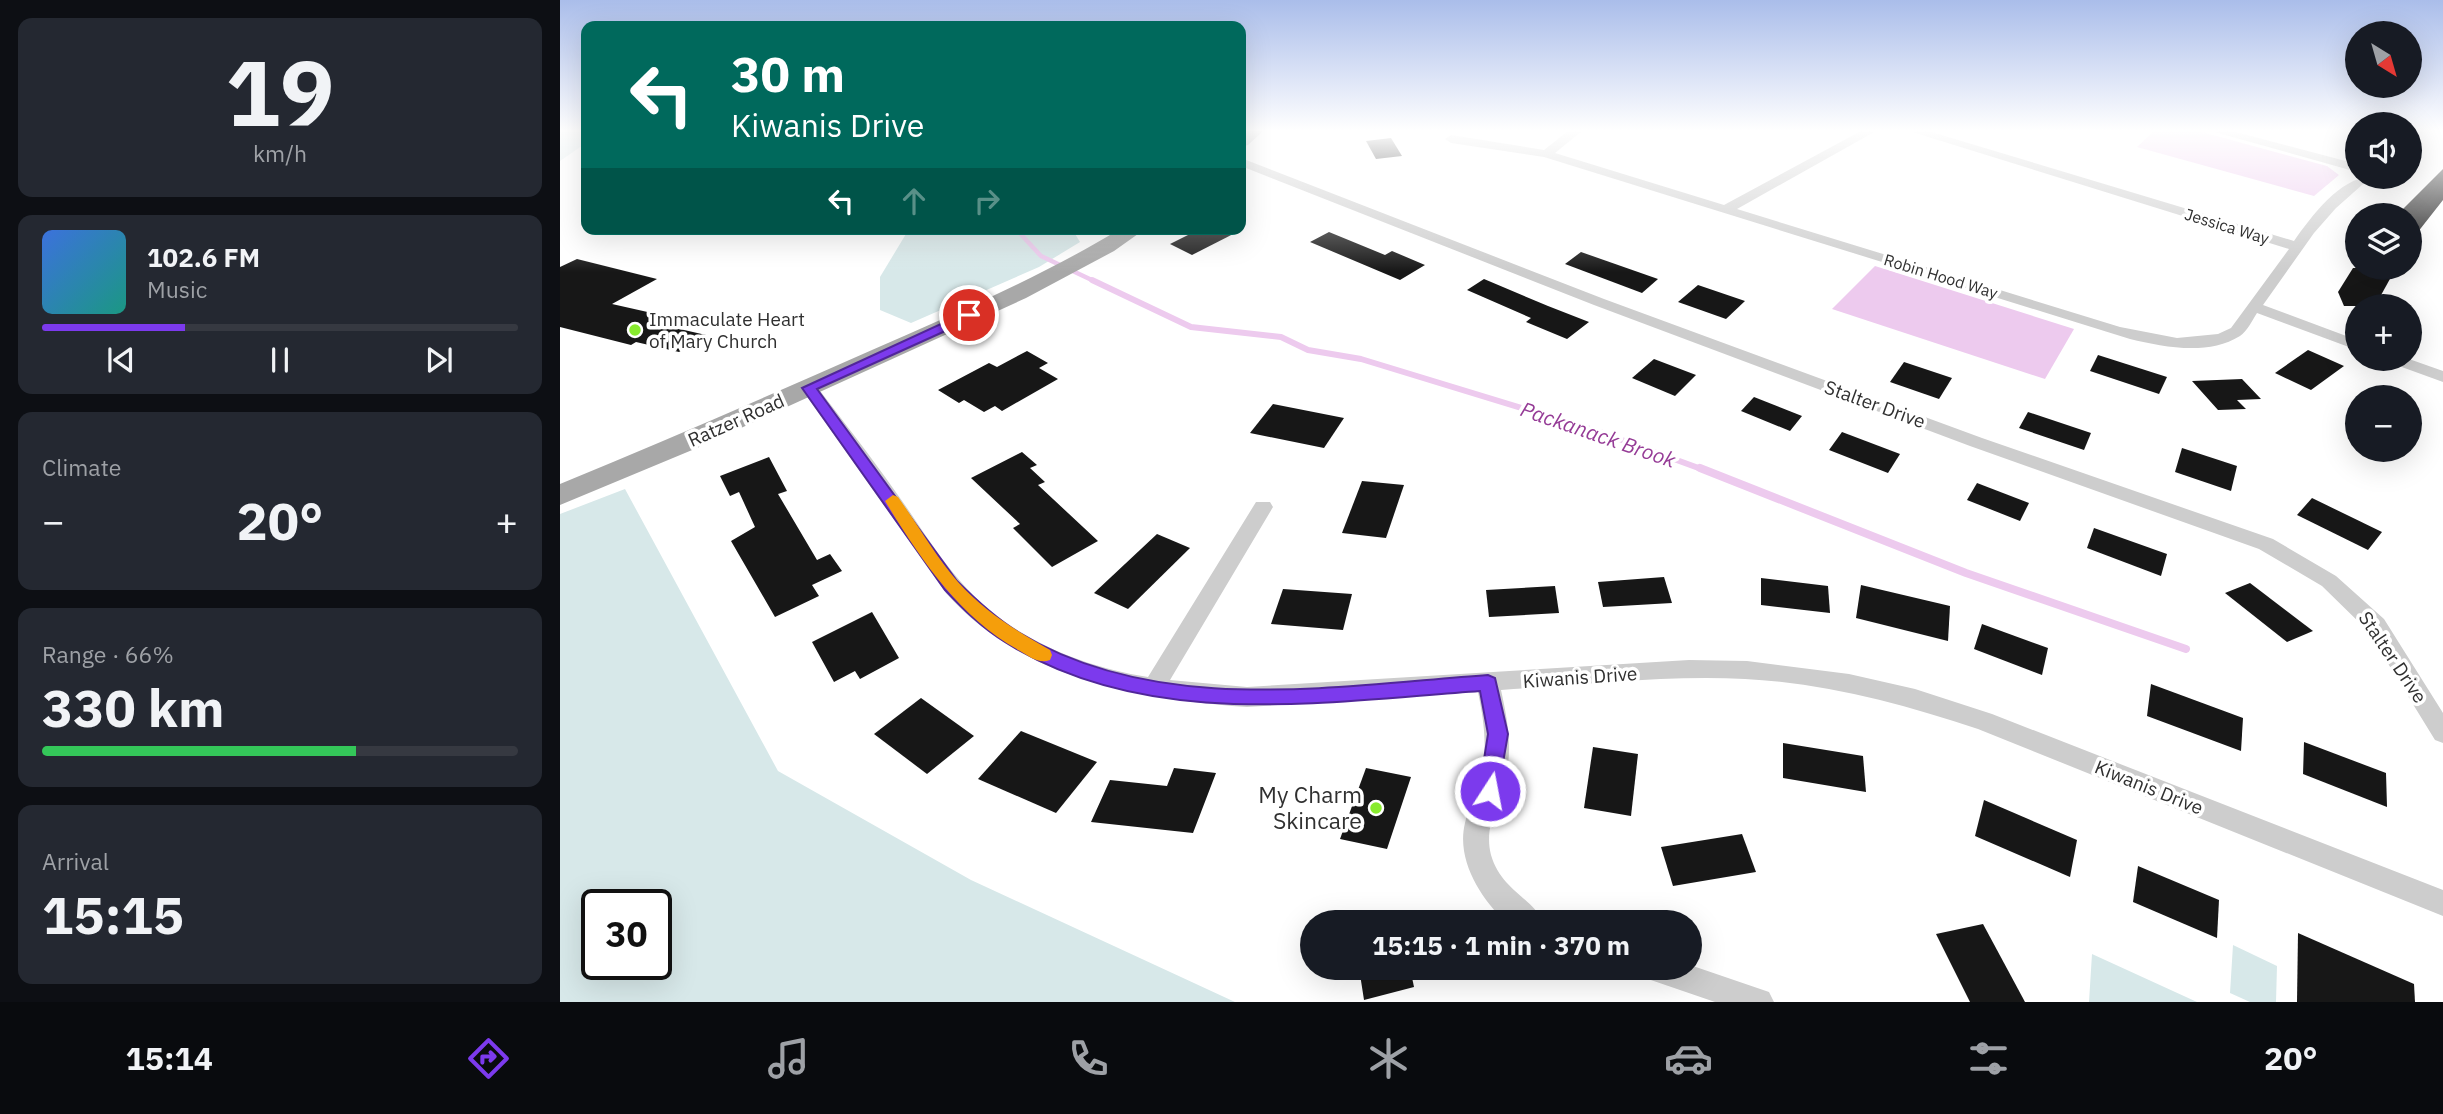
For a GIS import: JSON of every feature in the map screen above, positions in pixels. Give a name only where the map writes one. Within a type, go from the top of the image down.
[{"type":"main road","name":"Ratzer Road","points":[[560,495],[809,388],[1070,267],[1125,235]]},
{"type":"street","name":"Stalter Drive","points":[[1281,178],[1599,302],[1976,442],[2266,544],[2329,581],[2369,618],[2443,733]]},
{"type":"street","name":"Robin Hood Way","points":[[1622,178],[2142,337],[2191,343],[2227,337],[2237,331],[2331,205],[2350,189]]},
{"type":"street","points":[[1725,210],[1784,178]]},
{"type":"street","name":"Jessica Way","points":[[2069,178],[2298,247]]},
{"type":"street","points":[[2254,307],[2345,341]]},
{"type":"street","points":[[2422,369],[2443,377]]},
{"type":"street","name":"Kiwanis Drive","points":[[809,388],[951,585],[977,612],[1010,637],[1048,658],[1091,674],[1190,694],[1247,697],[1689,669],[1786,673],[1849,683],[1914,699],[1984,721],[2443,903]]},
{"type":"street","points":[[1153,688],[1263,507]]},
{"type":"street","points":[[1488,683],[1498,734],[1490,791],[1477,825],[1477,848],[1484,873],[1499,897],[1515,910]]},
{"type":"street","points":[[1692,980],[1759,1002]]},
{"type":"shaded area","points":[[2248,178],[2336,178],[2314,196]]},
{"type":"shaded area","points":[[905,235],[1076,235],[1080,242],[1039,267],[911,323],[880,310],[880,277]]},
{"type":"shaded area","points":[[1875,266],[2074,329],[2045,379],[1832,309]]},
{"type":"shaded area","points":[[625,489],[778,771],[971,880],[1235,1002],[560,1002],[560,514]]},
{"type":"shaded area","points":[[2233,945],[2277,966],[2276,1002],[2250,1002],[2230,993]]},
{"type":"shaded area","points":[[2092,954],[2197,1002],[2089,1002]]},
{"type":"building","points":[[2434,178],[2443,178],[2443,200],[2422,227],[2422,203],[2409,203]]},
{"type":"building","points":[[1329,232],[1385,255],[1392,251],[1425,265],[1400,280],[1310,242]]},
{"type":"building","points":[[1188,235],[1231,235],[1192,255],[1170,244]]},
{"type":"building","points":[[1581,252],[1658,279],[1642,293],[1565,264]]},
{"type":"building","points":[[577,259],[657,279],[612,304],[683,320],[671,327],[706,335],[679,352],[636,342],[631,345],[560,327],[560,267]]},
{"type":"building","points":[[1484,279],[1589,322],[1567,339],[1526,322],[1531,318],[1467,290]]},
{"type":"building","points":[[2346,280],[2389,280],[2382,294],[2345,294],[2345,306],[2338,292]]},
{"type":"building","points":[[1698,285],[1745,301],[1726,319],[1678,302]]},
{"type":"building","points":[[2308,350],[2344,366],[2311,390],[2275,373]]},
{"type":"building","points":[[1027,351],[1048,363],[1039,368],[1058,379],[1002,411],[995,406],[984,412],[964,400],[959,403],[938,390],[989,363],[997,367]]},
{"type":"building","points":[[2098,355],[2167,377],[2159,394],[2090,371]]},
{"type":"building","points":[[1654,359],[1696,375],[1675,396],[1632,378]]},
{"type":"building","points":[[1904,362],[1952,378],[1939,399],[1890,382]]},
{"type":"building","points":[[2242,379],[2261,399],[2237,400],[2246,409],[2218,410],[2192,381]]},
{"type":"building","points":[[1754,397],[1802,416],[1790,431],[1741,411]]},
{"type":"building","points":[[1273,404],[1344,418],[1324,448],[1250,433]]},
{"type":"building","points":[[2028,412],[2091,433],[2084,450],[2019,428]]},
{"type":"building","points":[[1842,432],[1900,454],[1888,473],[1829,450]]},
{"type":"building","points":[[2182,448],[2237,466],[2231,491],[2175,472]]},
{"type":"building","points":[[1022,452],[1037,465],[1030,468],[1045,482],[1038,485],[1098,541],[1052,567],[1013,528],[1020,524],[971,478]]},
{"type":"building","points":[[769,457],[787,491],[778,494],[817,560],[830,554],[842,571],[812,585],[819,596],[775,617],[731,541],[755,527],[739,492],[730,496],[720,476]]},
{"type":"building","points":[[1362,481],[1404,485],[1386,538],[1342,533]]},
{"type":"building","points":[[1977,483],[2029,503],[2020,521],[1967,500]]},
{"type":"building","points":[[2312,498],[2382,532],[2368,550],[2297,515]]},
{"type":"building","points":[[2094,528],[2167,554],[2161,576],[2087,548]]},
{"type":"building","points":[[1157,534],[1190,548],[1128,609],[1094,593]]},
{"type":"building","points":[[1664,577],[1672,603],[1603,607],[1598,582]]},
{"type":"building","points":[[1761,578],[1828,586],[1830,613],[1761,605]]},
{"type":"building","points":[[2250,583],[2313,631],[2287,642],[2225,593]]},
{"type":"building","points":[[1861,585],[1950,606],[1948,641],[1856,618]]},
{"type":"building","points":[[1555,586],[1559,613],[1489,617],[1486,590]]},
{"type":"building","points":[[1283,589],[1352,594],[1343,630],[1271,624]]},
{"type":"building","points":[[872,612],[899,658],[860,679],[855,671],[834,682],[812,642]]},
{"type":"building","points":[[1982,624],[2048,648],[2042,675],[1974,649]]},
{"type":"building","points":[[2151,684],[2243,718],[2241,751],[2147,716]]},
{"type":"building","points":[[921,698],[974,736],[927,774],[874,734]]},
{"type":"building","points":[[1021,731],[1097,762],[1056,813],[978,779]]},
{"type":"building","points":[[2304,742],[2386,773],[2387,807],[2303,774]]},
{"type":"building","points":[[1783,743],[1863,756],[1866,792],[1783,778]]},
{"type":"building","points":[[1593,747],[1638,754],[1631,816],[1584,808]]},
{"type":"building","points":[[1174,768],[1216,773],[1193,833],[1091,822],[1110,780],[1167,786]]},
{"type":"building","name":"My Charm Skincare","points":[[1366,768],[1411,777],[1387,849],[1340,839]]},
{"type":"building","points":[[1984,800],[2077,840],[2070,877],[1975,836]]},
{"type":"building","points":[[1742,834],[1756,872],[1673,886],[1661,847]]},
{"type":"building","points":[[2138,866],[2219,900],[2217,938],[2133,902]]},
{"type":"building","points":[[1983,924],[2025,1002],[1970,1002],[1936,934]]},
{"type":"building","points":[[2298,933],[2414,984],[2415,1002],[2297,1002]]},
{"type":"building","points":[[1361,980],[1413,980],[1414,987],[1364,1000]]},
{"type":"waterway","name":"Packanack Brook","points":[[1022,235],[1041,256],[1096,282]]},
{"type":"waterway","name":"Packanack Brook","points":[[1092,280],[1191,327],[1281,337],[1308,350],[1361,359],[1600,432],[1704,470]]},
{"type":"waterway","name":"Packanack Brook","points":[[1700,468],[1966,573],[2186,649]]},
{"type":"slow traffic","points":[[893,501],[951,585],[977,612],[1010,637],[1043,655]]},
{"type":"place","name":"Immaculate Heart of Mary Church","points":[[635,330]]},
{"type":"place","name":"My Charm Skincare","points":[[1376,808]]},
{"type":"route","points":[[969,315],[809,388],[890,496],[951,585],[977,612],[1010,637],[1048,658],[1091,674],[1137,686],[1190,694],[1247,697],[1303,695],[1488,683],[1498,734],[1490,791]]}]
